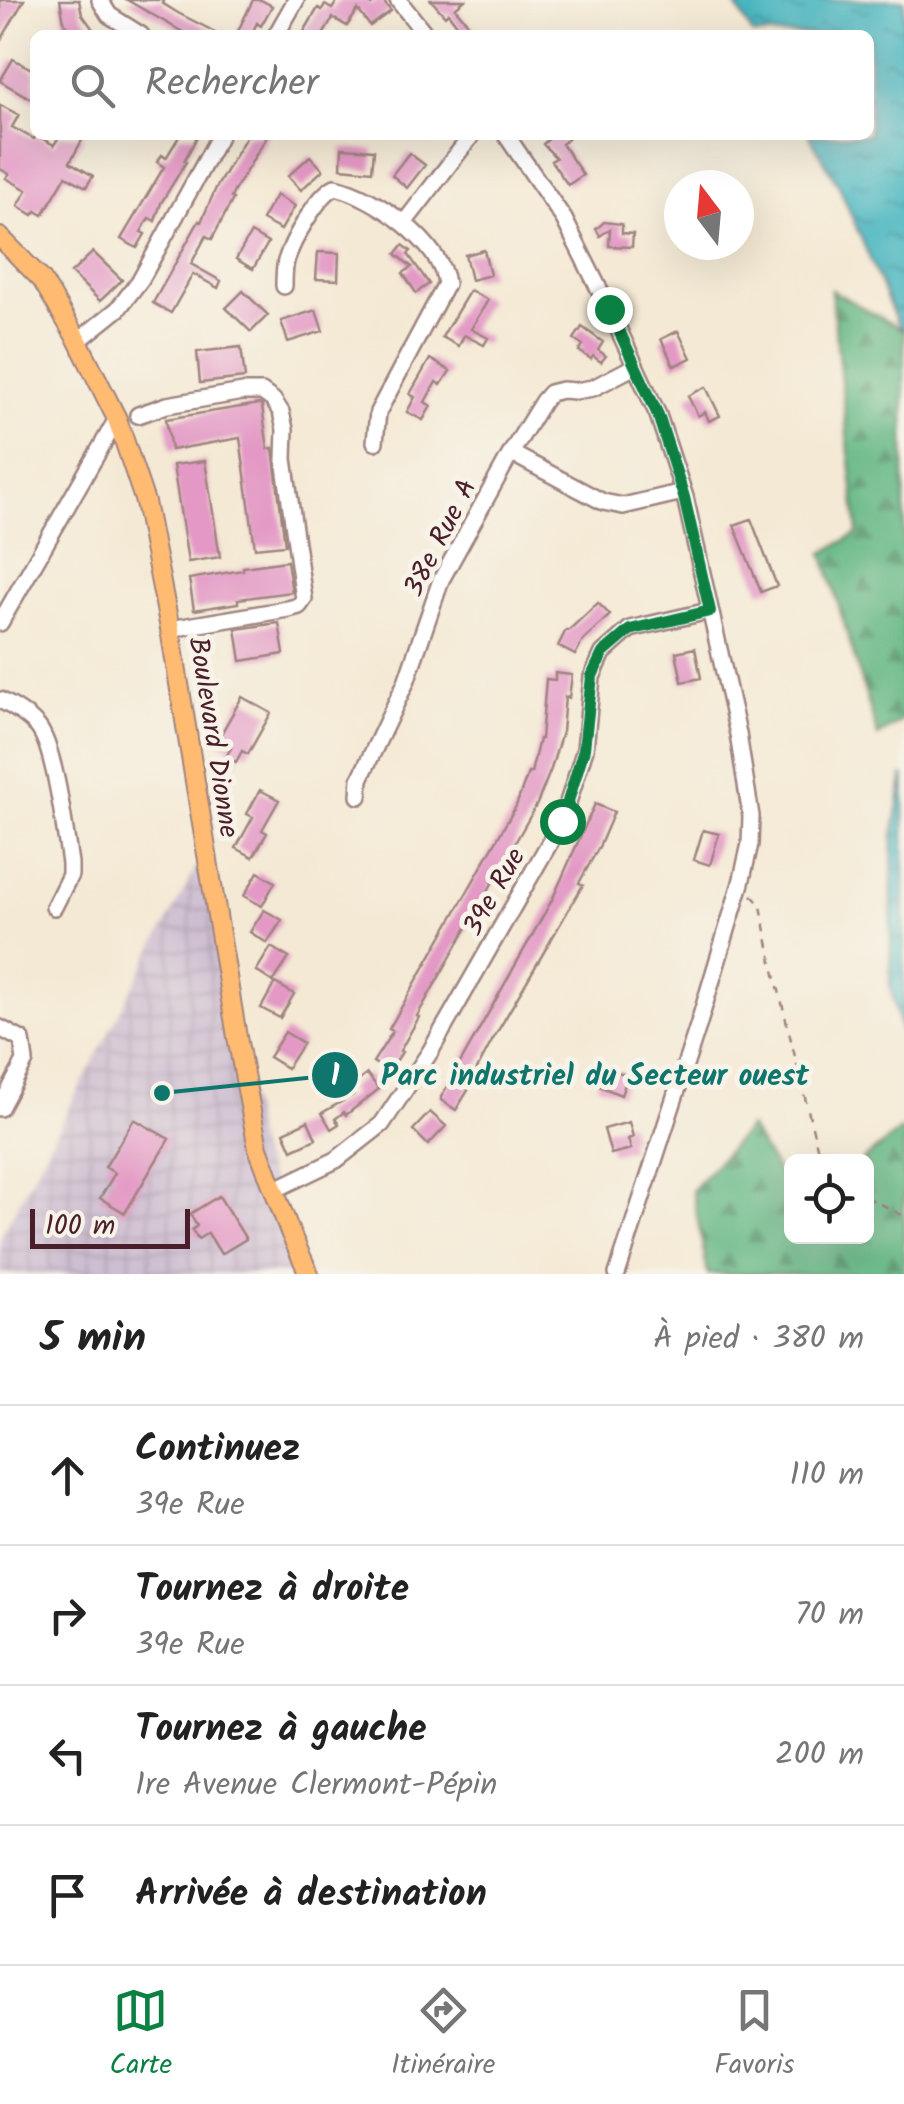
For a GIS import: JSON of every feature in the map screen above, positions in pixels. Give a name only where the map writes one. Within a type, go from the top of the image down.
[{"type":"main road","name":"Boulevard Dionne","points":[[0,236],[42,280],[78,342],[117,420],[145,502],[258,1148],[310,1274]]},
{"type":"street","points":[[279,30],[295,0]]},
{"type":"street","points":[[398,0],[422,30]]},
{"type":"street","points":[[102,4],[117,21],[132,30]]},
{"type":"street","points":[[78,342],[118,309],[142,279],[217,140]]},
{"type":"street","points":[[404,223],[468,140]]},
{"type":"street","points":[[509,140],[564,218],[658,415],[683,492],[748,788],[750,844],[740,883],[617,1274]]},
{"type":"street","points":[[284,286],[290,251],[317,201],[335,187],[351,191],[404,223],[439,261],[446,284],[378,412],[375,442]]},
{"type":"street","name":"38e Rue A","points":[[358,796],[360,779],[406,682],[441,580],[542,401],[550,393],[593,388],[635,366]]},
{"type":"street","points":[[138,415],[167,404],[262,392],[274,400],[285,429],[284,460],[304,598],[299,606],[288,610],[170,629]]},
{"type":"street","points":[[0,623],[117,420]]},
{"type":"street","points":[[510,453],[614,506],[683,492]]},
{"type":"street","name":"39e Rue","points":[[274,1190],[336,1160],[382,1124],[430,1052],[562,821],[584,749],[592,676],[603,653],[630,630],[710,611]]},
{"type":"street","points":[[0,700],[28,716],[41,730],[49,750],[70,863],[70,875],[54,907]]},
{"type":"street","points":[[0,1028],[22,1040],[25,1061],[0,1108]]},
{"type":"path","points":[[740,883],[761,906],[817,1147],[822,1154]]},
{"type":"path","points":[[874,1201],[902,1215],[904,1220]]},
{"type":"shaded area","points":[[206,849],[258,1148],[309,1274],[0,1274],[0,1238]]},
{"type":"green space","points":[[831,290],[904,331],[904,719],[878,736],[823,553],[858,533]]},
{"type":"green space","points":[[749,1127],[784,1182],[784,1244],[874,1244],[874,1154],[871,1154],[901,1130],[904,1274],[708,1274],[692,1190]]},
{"type":"water","points":[[733,0],[904,0],[904,331],[898,325],[839,186],[812,140],[874,140],[874,30],[750,30]]},
{"type":"water","points":[[904,774],[904,1044],[890,970],[893,836]]},
{"type":"building","points":[[0,0],[24,0],[0,42]]},
{"type":"building","points":[[60,0],[79,0],[82,14],[93,30],[70,30],[64,22]]},
{"type":"building","points":[[127,0],[164,0],[162,3],[211,30],[179,30]]},
{"type":"building","points":[[253,0],[272,6],[261,26],[257,23],[254,30],[238,30]]},
{"type":"building","points":[[338,0],[367,0],[371,5],[382,0],[391,11],[370,26],[358,10],[347,26],[333,18],[326,30],[305,30],[318,8],[322,10],[325,5],[332,9]]},
{"type":"building","points":[[431,0],[465,0],[455,8],[474,30],[461,30],[448,13],[445,16]]},
{"type":"building","points":[[13,59],[30,68],[30,98],[0,81]]},
{"type":"building","points":[[0,105],[19,115],[12,127],[30,140],[45,140],[54,145],[57,140],[82,140],[70,162],[93,176],[86,187],[66,176],[43,215],[36,211],[33,215],[18,206],[27,190],[6,178],[9,174],[0,169]]},
{"type":"building","points":[[177,140],[195,140],[155,221],[149,218],[141,232],[145,234],[137,248],[121,239],[164,167],[157,162],[162,155],[166,158]]},
{"type":"building","points":[[244,140],[265,140],[234,191],[212,239],[206,236],[191,264],[221,281],[218,288],[193,274],[171,313],[153,303],[201,222]]},
{"type":"building","points":[[547,140],[566,140],[562,144],[583,175],[568,185],[551,161],[556,158],[543,144]]},
{"type":"building","points":[[342,148],[374,150],[372,171],[341,168]]},
{"type":"building","points":[[409,153],[425,165],[407,188],[392,175]]},
{"type":"building","points":[[310,156],[323,170],[301,190],[288,176]]},
{"type":"building","points":[[276,195],[295,206],[281,230],[262,220]]},
{"type":"building","points":[[604,222],[622,224],[622,233],[633,234],[632,247],[609,246],[610,229],[600,236],[596,229]]},
{"type":"building","points":[[251,233],[268,243],[253,269],[236,259]]},
{"type":"building","points":[[403,245],[411,251],[408,254],[429,284],[416,293],[403,273],[412,267],[396,254]]},
{"type":"building","points":[[484,250],[490,275],[471,280],[465,255]]},
{"type":"building","points":[[93,252],[122,280],[100,301],[71,273]]},
{"type":"building","points":[[318,252],[339,253],[338,280],[316,279]]},
{"type":"building","points":[[470,290],[488,300],[471,329],[488,338],[484,345],[464,335],[459,346],[442,337]]},
{"type":"building","points":[[243,291],[268,315],[251,332],[226,308]]},
{"type":"building","points":[[316,310],[323,331],[288,342],[281,321]]},
{"type":"building","points":[[582,327],[603,342],[598,350],[606,356],[601,362],[579,351],[583,345],[574,339]]},
{"type":"building","points":[[678,331],[691,358],[674,366],[661,339]]},
{"type":"building","points":[[241,347],[245,378],[200,383],[197,352]]},
{"type":"building","points":[[430,359],[450,371],[441,385],[436,382],[425,402],[431,406],[423,420],[407,412],[415,397],[410,394]]},
{"type":"building","points":[[706,387],[720,416],[709,421],[705,412],[698,416],[688,396]]},
{"type":"building","points":[[259,404],[268,449],[273,448],[285,545],[255,548],[240,438],[171,450],[166,419]]},
{"type":"building","points":[[205,461],[220,557],[188,562],[173,465]]},
{"type":"building","points":[[751,519],[777,586],[761,592],[734,525]]},
{"type":"building","points":[[287,561],[292,592],[194,610],[189,579]]},
{"type":"building","points":[[598,603],[610,615],[583,640],[575,655],[558,646],[566,630]]},
{"type":"building","points":[[279,623],[284,654],[241,661],[236,629]]},
{"type":"building","points":[[695,648],[701,678],[682,682],[676,652]]},
{"type":"building","points":[[555,673],[572,675],[569,698],[565,697],[562,732],[537,804],[389,1072],[373,1062],[516,806],[541,739],[546,679],[555,680]]},
{"type":"building","points":[[242,697],[271,713],[248,754],[242,751],[236,762],[226,757],[231,748],[217,741]]},
{"type":"building","points":[[260,790],[279,800],[262,830],[267,833],[253,857],[236,848],[253,817],[247,814]]},
{"type":"building","points":[[595,804],[614,812],[579,883],[583,885],[456,1110],[441,1097],[552,900]]},
{"type":"building","points":[[703,830],[719,834],[710,865],[694,860]]},
{"type":"building","points":[[258,872],[275,882],[262,906],[244,896]]},
{"type":"building","points":[[264,910],[282,920],[267,943],[250,932]]},
{"type":"building","points":[[271,947],[289,958],[273,982],[256,971]]},
{"type":"building","points":[[275,983],[294,994],[280,1018],[261,1008]]},
{"type":"building","points":[[285,1032],[303,1043],[287,1068],[269,1057]]},
{"type":"building","points":[[604,1066],[628,1076],[621,1095],[597,1085]]},
{"type":"building","points":[[367,1074],[379,1089],[335,1119],[339,1124],[331,1129],[322,1113],[353,1095],[348,1089]]},
{"type":"building","points":[[430,1112],[446,1126],[428,1145],[413,1130]]},
{"type":"building","points":[[134,1119],[169,1139],[125,1213],[100,1198],[115,1173],[105,1167]]},
{"type":"building","points":[[308,1121],[316,1139],[292,1150],[284,1132]]},
{"type":"building","points":[[629,1122],[631,1149],[611,1154],[604,1129]]},
{"type":"building","points":[[219,1196],[246,1239],[221,1254],[208,1233],[198,1239],[192,1230],[197,1226],[190,1214]]},
{"type":"place","name":"Parc industriel du Secteur ouest","points":[[162,1093]]},
{"type":"route","points":[[562,821],[584,749],[592,676],[603,653],[630,630],[710,611],[684,497],[658,415],[609,309]]}]
